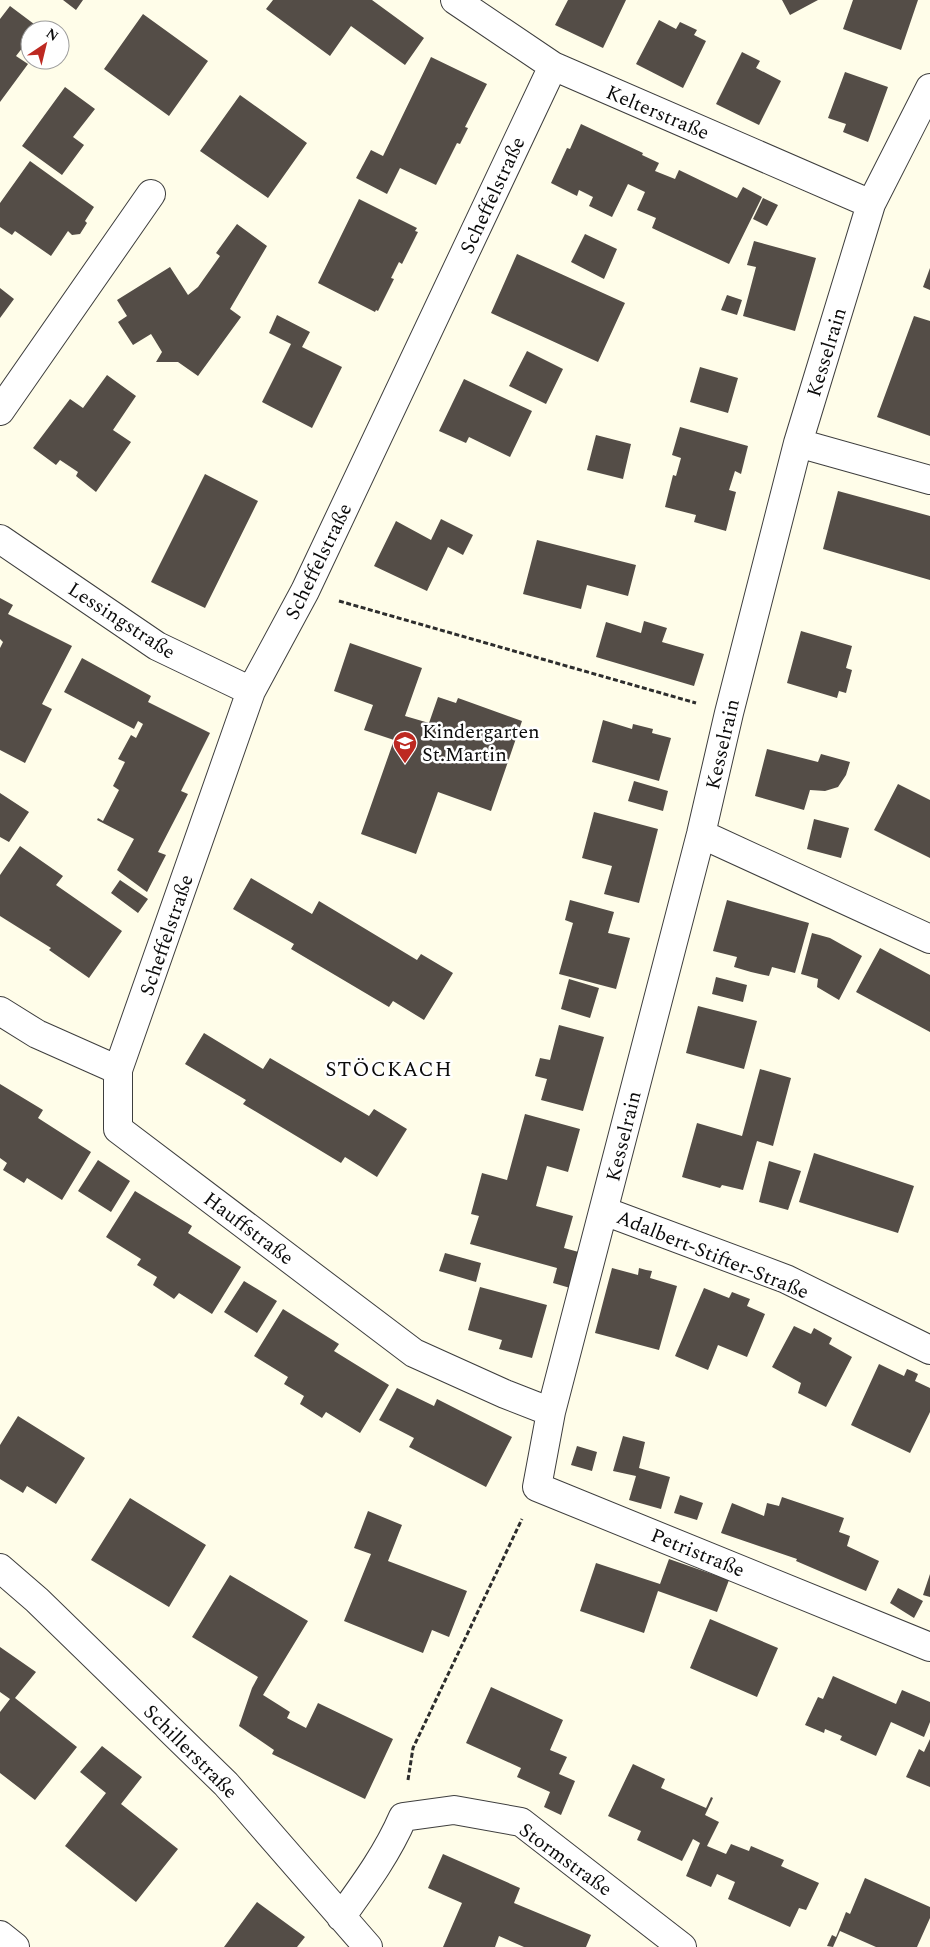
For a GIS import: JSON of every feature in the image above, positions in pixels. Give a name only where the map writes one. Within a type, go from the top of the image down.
[{"type":"street","name":"Kelterstraße","points":[[456,0],[553,66],[871,204]]},
{"type":"street","name":"Scheffelstraße","points":[[118,1070],[251,691],[305,592],[553,66]]},
{"type":"street","name":"Kesselrain","points":[[551,1412],[701,834],[729,713],[798,443],[871,204],[930,88]]},
{"type":"street","points":[[0,411],[151,194]]},
{"type":"street","points":[[798,443],[930,480]]},
{"type":"street","name":"Lessingstraße","points":[[0,539],[157,646],[251,691]]},
{"type":"street","points":[[701,834],[930,939]]},
{"type":"street","points":[[0,1011],[37,1034],[118,1070]]},
{"type":"street","name":"Hauffstraße","points":[[118,1070],[118,1129],[414,1353],[505,1394],[551,1412]]},
{"type":"street","name":"Adalbert-Stifter-Straße","points":[[604,1211],[786,1279],[930,1350]]},
{"type":"street","points":[[537,1486],[551,1412]]},
{"type":"street","name":"Petristraße","points":[[537,1486],[930,1647]]},
{"type":"street","name":"Schillerstraße","points":[[0,1568],[37,1600],[226,1784],[368,1947]]},
{"type":"street","name":"Stormstraße","points":[[402,1818],[454,1810],[521,1822],[682,1947]]},
{"type":"street","points":[[341,1917],[380,1863],[392,1842],[402,1818]]},
{"type":"street","points":[[0,1936],[15,1947]]},
{"type":"path","points":[[305,592],[729,713]]},
{"type":"path","points":[[402,1818],[413,1748],[537,1486]]},
{"type":"building","points":[[63,0],[83,0],[76,10]]},
{"type":"building","points":[[273,0],[372,0],[424,38],[405,65],[351,26],[330,56],[266,9]]},
{"type":"building","points":[[568,0],[626,0],[603,48],[555,25]]},
{"type":"building","points":[[782,0],[818,0],[790,15]]},
{"type":"building","points":[[853,0],[918,0],[901,50],[843,29]]},
{"type":"building","points":[[10,6],[29,20],[20,20],[20,51],[16,56],[20,59],[20,70],[24,70],[0,102],[0,19]]},
{"type":"building","points":[[143,14],[208,61],[169,116],[104,69]]},
{"type":"building","points":[[659,20],[676,29],[680,22],[697,30],[694,35],[706,41],[683,88],[636,64]]},
{"type":"building","points":[[742,52],[760,61],[756,68],[781,81],[759,125],[716,104]]},
{"type":"building","points":[[431,57],[487,84],[465,127],[468,128],[460,144],[457,143],[436,185],[400,168],[387,194],[356,178],[371,150],[383,156]]},
{"type":"building","points":[[845,72],[888,87],[868,142],[843,132],[846,124],[828,118]]},
{"type":"building","points":[[65,87],[95,109],[73,137],[84,145],[62,175],[22,146]]},
{"type":"building","points":[[240,95],[307,143],[268,198],[200,151]]},
{"type":"building","points":[[581,124],[643,153],[642,155],[659,163],[655,171],[675,179],[679,170],[737,198],[743,187],[762,197],[729,264],[652,228],[656,218],[637,210],[645,192],[628,184],[612,217],[589,206],[593,197],[579,190],[577,196],[551,183],[567,148],[570,149]]},
{"type":"building","points":[[30,161],[94,207],[85,221],[87,223],[80,234],[72,235],[68,231],[51,256],[15,231],[12,235],[0,227],[0,203]]},
{"type":"building","points":[[763,198],[778,205],[767,226],[753,219]]},
{"type":"building","points":[[359,199],[417,228],[415,231],[418,232],[402,264],[399,262],[391,278],[394,279],[378,311],[376,310],[375,312],[318,283]]},
{"type":"building","points":[[237,224],[267,246],[230,309],[241,317],[198,376],[178,362],[156,362],[162,352],[151,334],[133,345],[118,322],[127,316],[117,300],[170,267],[188,295],[198,287],[220,256],[216,253]]},
{"type":"building","points":[[585,234],[617,249],[604,279],[571,262]]},
{"type":"building","points":[[754,241],[816,258],[795,331],[743,316],[756,267],[747,265]]},
{"type":"building","points":[[517,254],[625,303],[598,362],[491,313]]},
{"type":"building","points":[[930,268],[930,290],[923,287]]},
{"type":"building","points":[[0,288],[14,299],[0,318]]},
{"type":"building","points":[[727,295],[742,300],[737,315],[721,310]]},
{"type":"building","points":[[277,315],[310,332],[302,347],[342,367],[312,428],[262,402],[291,344],[269,333]]},
{"type":"building","points":[[914,316],[930,321],[930,436],[877,417]]},
{"type":"building","points":[[527,351],[563,369],[546,404],[509,386]]},
{"type":"building","points":[[700,367],[738,378],[728,413],[690,402]]},
{"type":"building","points":[[107,375],[136,396],[113,430],[131,442],[96,492],[76,476],[78,472],[60,460],[56,465],[33,448],[70,399],[83,408]]},
{"type":"building","points":[[464,379],[532,411],[510,457],[469,437],[466,443],[439,431]]},
{"type":"building","points":[[680,427],[748,446],[741,474],[735,471],[729,490],[736,492],[726,531],[694,522],[696,515],[665,507],[673,475],[676,476],[681,458],[672,455]]},
{"type":"building","points":[[596,435],[631,444],[623,479],[587,470]]},
{"type":"building","points":[[205,474],[258,501],[205,608],[151,582]]},
{"type":"building","points":[[838,491],[930,516],[930,580],[823,549]]},
{"type":"building","points":[[441,519],[473,535],[463,555],[448,547],[427,591],[374,566],[396,521],[431,540]]},
{"type":"building","points":[[537,540],[636,565],[628,596],[587,585],[581,609],[523,594]]},
{"type":"building","points":[[0,598],[13,605],[8,614],[72,646],[42,704],[52,709],[25,763],[0,750],[0,648],[3,642],[0,639]]},
{"type":"building","points":[[644,621],[667,628],[662,642],[704,654],[694,686],[596,657],[606,622],[641,633]]},
{"type":"building","points":[[801,631],[852,646],[846,668],[852,670],[846,693],[839,691],[837,698],[787,683]]},
{"type":"building","points":[[350,643],[422,668],[405,716],[429,723],[438,697],[456,703],[458,698],[522,721],[491,811],[438,792],[416,854],[361,834],[394,740],[364,730],[373,705],[334,691]]},
{"type":"building","points":[[82,658],[151,696],[148,702],[210,733],[181,791],[188,794],[158,852],[166,855],[147,892],[117,870],[134,839],[97,820],[98,818],[103,821],[119,790],[113,786],[125,762],[118,759],[131,735],[136,738],[143,724],[138,721],[134,729],[64,692]]},
{"type":"building","points":[[603,720],[632,729],[633,724],[653,729],[652,733],[671,738],[659,781],[592,762]]},
{"type":"building","points":[[767,749],[818,762],[821,754],[850,762],[846,775],[838,787],[825,791],[810,790],[804,810],[755,796]]},
{"type":"building","points":[[634,781],[668,791],[663,811],[628,801]]},
{"type":"building","points":[[898,784],[930,800],[930,858],[874,830]]},
{"type":"building","points":[[0,793],[29,812],[9,842],[0,837]]},
{"type":"building","points":[[594,812],[658,829],[639,903],[604,894],[612,866],[582,858]]},
{"type":"building","points":[[814,819],[849,828],[841,858],[807,849]]},
{"type":"building","points":[[20,846],[63,876],[56,885],[122,931],[89,978],[49,950],[51,948],[0,916],[0,875]]},
{"type":"building","points":[[251,878],[312,914],[319,901],[417,960],[421,954],[453,973],[424,1020],[393,1001],[389,1007],[291,949],[294,944],[233,909]]},
{"type":"building","points":[[120,880],[148,899],[138,913],[111,893]]},
{"type":"building","points":[[570,900],[614,912],[608,933],[630,938],[616,989],[559,974],[573,923],[565,920]]},
{"type":"building","points":[[727,900],[809,923],[795,973],[772,967],[769,976],[751,972],[734,967],[737,957],[713,951]]},
{"type":"building","points":[[812,933],[830,938],[862,956],[839,1000],[817,987],[818,979],[801,974]]},
{"type":"building","points":[[880,948],[930,975],[930,1032],[856,992]]},
{"type":"building","points":[[716,977],[747,985],[743,1002],[712,994]]},
{"type":"building","points":[[569,979],[599,988],[590,1018],[561,1009]]},
{"type":"building","points":[[698,1006],[757,1021],[744,1069],[686,1053]]},
{"type":"building","points":[[559,1025],[604,1037],[583,1111],[541,1100],[547,1079],[535,1076],[540,1058],[550,1060]]},
{"type":"building","points":[[204,1033],[263,1069],[270,1058],[369,1116],[374,1109],[407,1129],[377,1177],[345,1157],[341,1163],[243,1104],[246,1100],[185,1064]]},
{"type":"building","points":[[760,1069],[791,1078],[773,1146],[757,1141],[743,1190],[722,1185],[720,1188],[682,1177],[697,1123],[742,1136]]},
{"type":"building","points":[[0,1084],[43,1110],[38,1118],[91,1152],[62,1200],[27,1178],[24,1183],[3,1170],[7,1163],[0,1158]]},
{"type":"building","points":[[525,1114],[580,1129],[568,1172],[547,1166],[536,1206],[573,1216],[564,1248],[586,1254],[577,1290],[553,1283],[557,1268],[470,1244],[479,1216],[471,1214],[482,1173],[507,1180]]},
{"type":"building","points":[[814,1153],[914,1186],[898,1233],[799,1202]]},
{"type":"building","points":[[98,1160],[130,1181],[111,1212],[78,1191]]},
{"type":"building","points":[[769,1161],[801,1171],[788,1210],[759,1202]]},
{"type":"building","points":[[135,1191],[192,1226],[188,1233],[241,1267],[212,1314],[179,1293],[174,1299],[153,1285],[157,1277],[137,1265],[141,1259],[106,1237]]},
{"type":"building","points":[[445,1253],[481,1263],[476,1282],[439,1271]]},
{"type":"building","points":[[612,1268],[638,1275],[639,1268],[652,1271],[650,1278],[677,1286],[659,1350],[595,1333]]},
{"type":"building","points":[[244,1281],[277,1301],[257,1333],[224,1312]]},
{"type":"building","points":[[480,1287],[547,1305],[532,1358],[499,1349],[502,1340],[468,1330]]},
{"type":"building","points":[[704,1288],[729,1298],[732,1292],[750,1299],[747,1306],[765,1314],[747,1357],[718,1345],[708,1370],[675,1356]]},
{"type":"building","points":[[283,1309],[339,1344],[334,1351],[389,1385],[360,1433],[326,1412],[322,1418],[300,1404],[304,1396],[284,1384],[288,1377],[254,1356]]},
{"type":"building","points":[[794,1326],[811,1334],[814,1328],[832,1338],[829,1344],[852,1357],[826,1407],[798,1393],[801,1383],[772,1367]]},
{"type":"building","points":[[879,1364],[904,1376],[907,1369],[912,1371],[918,1374],[915,1381],[930,1388],[930,1412],[910,1453],[851,1425]]},
{"type":"building","points":[[397,1388],[434,1406],[437,1399],[512,1437],[486,1487],[409,1447],[414,1438],[379,1420]]},
{"type":"building","points":[[18,1416],[85,1458],[56,1504],[27,1486],[23,1493],[0,1479],[0,1445]]},
{"type":"building","points":[[623,1436],[645,1442],[639,1468],[670,1477],[661,1509],[629,1500],[636,1476],[613,1471]]},
{"type":"building","points":[[577,1446],[597,1452],[592,1471],[571,1465]]},
{"type":"building","points":[[680,1495],[703,1503],[697,1520],[674,1513]]},
{"type":"building","points":[[782,1497],[844,1518],[839,1532],[850,1536],[847,1546],[879,1561],[866,1591],[796,1561],[797,1559],[721,1533],[732,1503],[764,1516],[767,1503],[779,1506]]},
{"type":"building","points":[[130,1498],[206,1545],[169,1607],[91,1560]]},
{"type":"building","points":[[368,1511],[402,1525],[388,1561],[467,1591],[449,1637],[432,1630],[423,1653],[344,1621],[371,1554],[354,1548]]},
{"type":"building","points":[[669,1559],[729,1580],[717,1612],[658,1591],[644,1633],[580,1611],[596,1563],[660,1584]]},
{"type":"building","points":[[930,1574],[930,1597],[923,1595]]},
{"type":"building","points":[[230,1575],[308,1621],[263,1695],[290,1712],[287,1718],[306,1728],[318,1703],[393,1739],[365,1799],[272,1754],[274,1750],[239,1726],[252,1688],[258,1677],[192,1637]]},
{"type":"building","points":[[898,1588],[923,1601],[914,1618],[890,1603]]},
{"type":"building","points":[[710,1619],[778,1648],[757,1697],[690,1668]]},
{"type":"building","points":[[0,1647],[36,1672],[15,1698],[77,1747],[35,1800],[0,1773],[0,1712],[10,1699],[0,1692]]},
{"type":"building","points":[[833,1676],[896,1704],[902,1690],[930,1702],[930,1722],[924,1737],[891,1722],[876,1756],[840,1740],[842,1736],[825,1729],[824,1733],[805,1725],[818,1697],[823,1699]]},
{"type":"building","points":[[491,1687],[563,1720],[550,1750],[567,1757],[559,1774],[575,1781],[561,1815],[544,1807],[550,1792],[517,1777],[521,1768],[466,1743]]},
{"type":"building","points":[[930,1739],[930,1787],[906,1777],[919,1749],[924,1752]]},
{"type":"building","points":[[102,1746],[142,1777],[121,1804],[178,1849],[136,1902],[65,1846],[106,1793],[80,1772]]},
{"type":"building","points":[[633,1764],[665,1779],[661,1788],[706,1808],[711,1797],[713,1798],[705,1815],[719,1822],[707,1846],[726,1854],[731,1844],[749,1851],[751,1846],[784,1860],[781,1866],[819,1883],[806,1910],[799,1908],[790,1927],[728,1899],[735,1882],[717,1874],[711,1887],[686,1876],[700,1843],[693,1839],[682,1861],[637,1840],[641,1831],[608,1816]]},
{"type":"building","points":[[443,1854],[520,1888],[514,1903],[591,1935],[586,1947],[524,1947],[499,1936],[495,1947],[443,1947],[462,1903],[428,1888]]},
{"type":"building","points":[[865,1878],[930,1907],[930,1918],[917,1947],[876,1947],[840,1931],[833,1947],[827,1946],[832,1935],[836,1937],[846,1912],[850,1914]]},
{"type":"building","points":[[257,1902],[305,1937],[297,1947],[224,1947]]},
{"type":"place","name":"Kindergarten St.Martin","points":[[405,764]]},
{"type":"district","name":"STÖCKACH","points":[[389,1069]]}]
